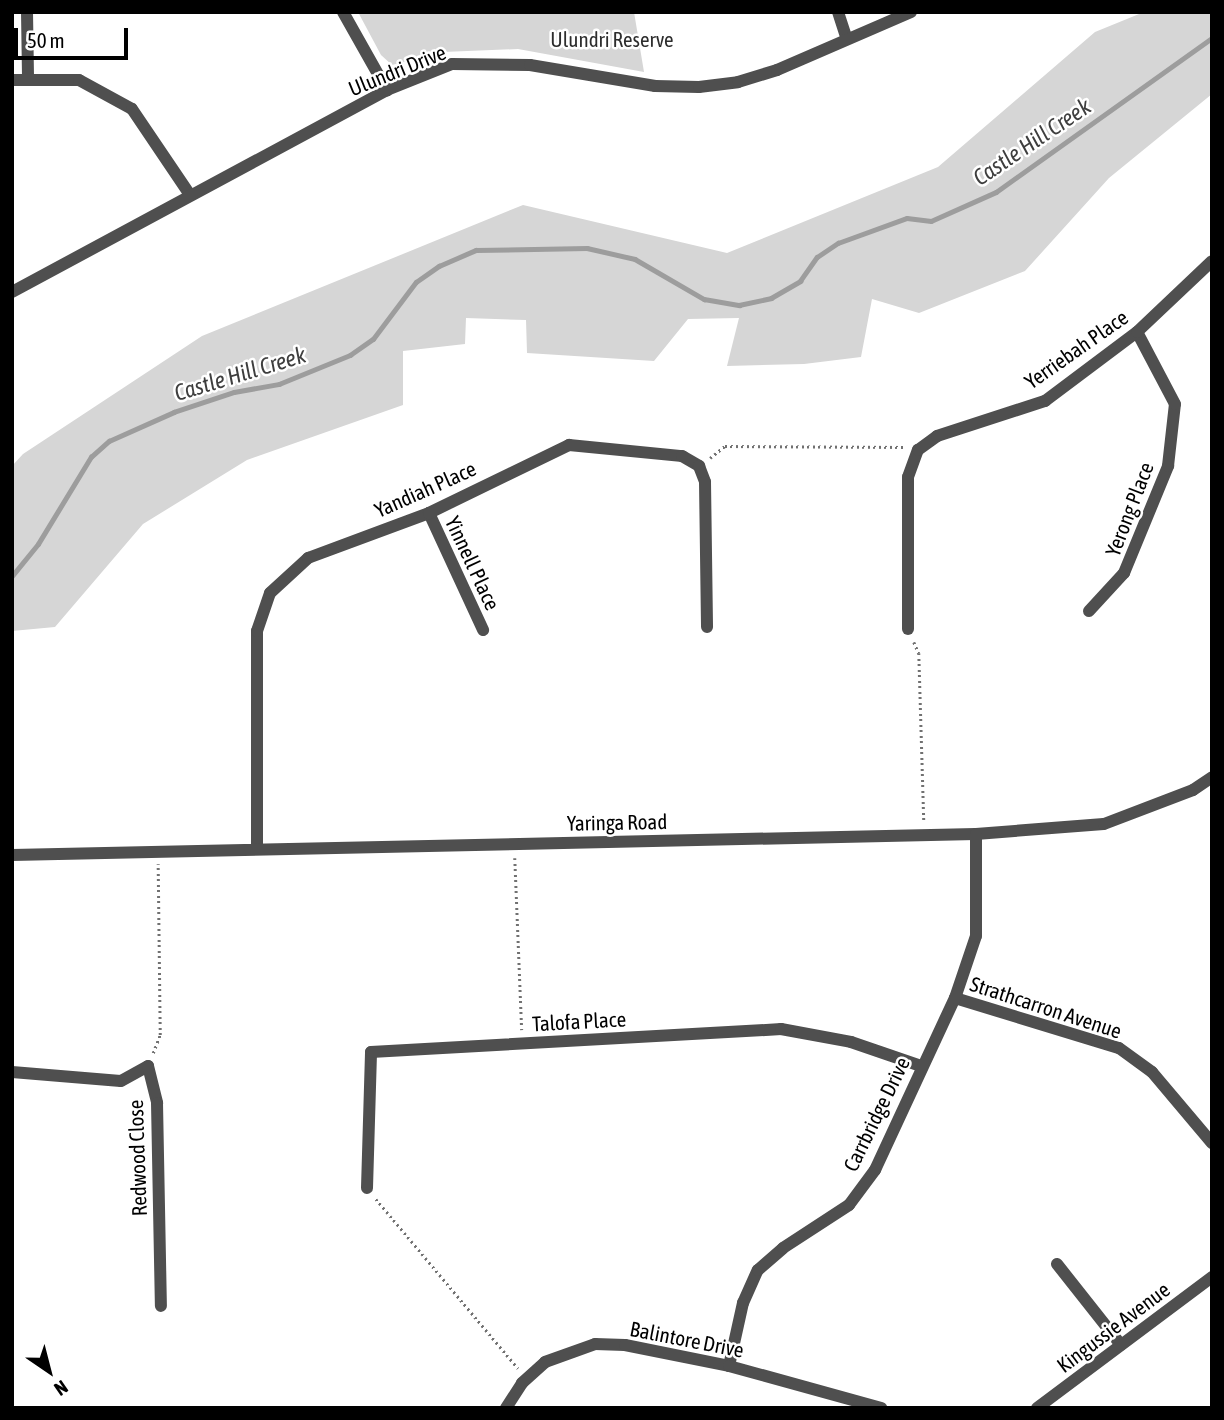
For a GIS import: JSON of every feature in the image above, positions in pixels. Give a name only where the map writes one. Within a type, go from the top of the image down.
[{"type":"street","points":[[27,12],[29,79]]},
{"type":"street","points":[[343,12],[387,90]]},
{"type":"street","points":[[838,12],[846,39]]},
{"type":"street","name":"Ulundri Drive","points":[[12,292],[387,90],[452,64],[530,65],[655,86],[699,87],[738,82],[776,70],[911,12]]},
{"type":"street","points":[[12,80],[79,80],[132,109],[190,195]]},
{"type":"street","name":"Yerriebah Place","points":[[918,450],[937,436],[1045,401],[1137,332],[1212,261]]},
{"type":"street","name":"Yerong Place","points":[[1089,611],[1124,573],[1168,466],[1175,404],[1137,332]]},
{"type":"street","name":"Yandiah Place","points":[[257,849],[254,680],[257,631],[270,593],[308,558],[429,513],[569,445],[682,456],[699,466]]},
{"type":"street","points":[[908,629],[908,477],[918,450]]},
{"type":"street","points":[[699,466],[705,482],[707,627]]},
{"type":"street","name":"Yinnell Place","points":[[429,513],[483,630]]},
{"type":"street","name":"Yaringa Road","points":[[12,855],[976,834],[1104,824],[1193,790],[1212,777]]},
{"type":"street","name":"Carrbridge Drive","points":[[729,1366],[743,1303],[758,1270],[783,1248],[849,1205],[875,1170],[921,1066],[955,998],[976,936],[976,834]]},
{"type":"street","name":"Strathcarron Avenue","points":[[955,998],[1119,1048],[1152,1072],[1212,1143]]},
{"type":"street","name":"Talofa Place","points":[[367,1188],[371,1052],[781,1028],[851,1042],[921,1066]]},
{"type":"street","name":"Redwood Close","points":[[12,1072],[121,1081],[148,1066],[157,1103],[160,1306]]},
{"type":"street","points":[[1057,1264],[1121,1345]]},
{"type":"street","name":"Kingussie Avenue","points":[[1037,1408],[1212,1277]]},
{"type":"street","name":"Balintore Drive","points":[[506,1408],[527,1378],[569,1351],[595,1344],[625,1345],[729,1366],[881,1408]]},
{"type":"path","points":[[699,466],[725,446],[900,445],[918,450]]},
{"type":"path","points":[[908,629],[919,653],[924,835]]},
{"type":"path","points":[[515,843],[522,1044]]},
{"type":"path","points":[[148,1066],[160,1035],[158,851]]},
{"type":"path","points":[[367,1188],[527,1378]]},
{"type":"green space","name":"Ulundri Reserve","points":[[358,12],[634,12],[644,72],[518,49],[443,52],[392,65],[381,55]]},
{"type":"green space","points":[[1144,12],[1212,12],[1212,94],[1109,178],[1025,271],[919,313],[872,299],[861,357],[804,364],[727,366],[739,318],[688,319],[654,361],[527,353],[526,320],[466,318],[465,344],[403,351],[403,405],[247,460],[143,524],[55,627],[12,631],[12,466],[23,454],[202,336],[523,205],[727,253],[938,167],[1095,32]]},
{"type":"waterway","name":"Castle Hill Creek","points":[[12,576],[38,544],[91,457],[109,441],[174,412],[234,392],[279,384],[350,355],[373,339],[416,282],[439,266],[476,250],[587,248],[635,259],[704,299],[739,305],[771,298],[800,281],[817,257],[838,243],[907,218],[931,221],[996,192],[1212,38]]}]
